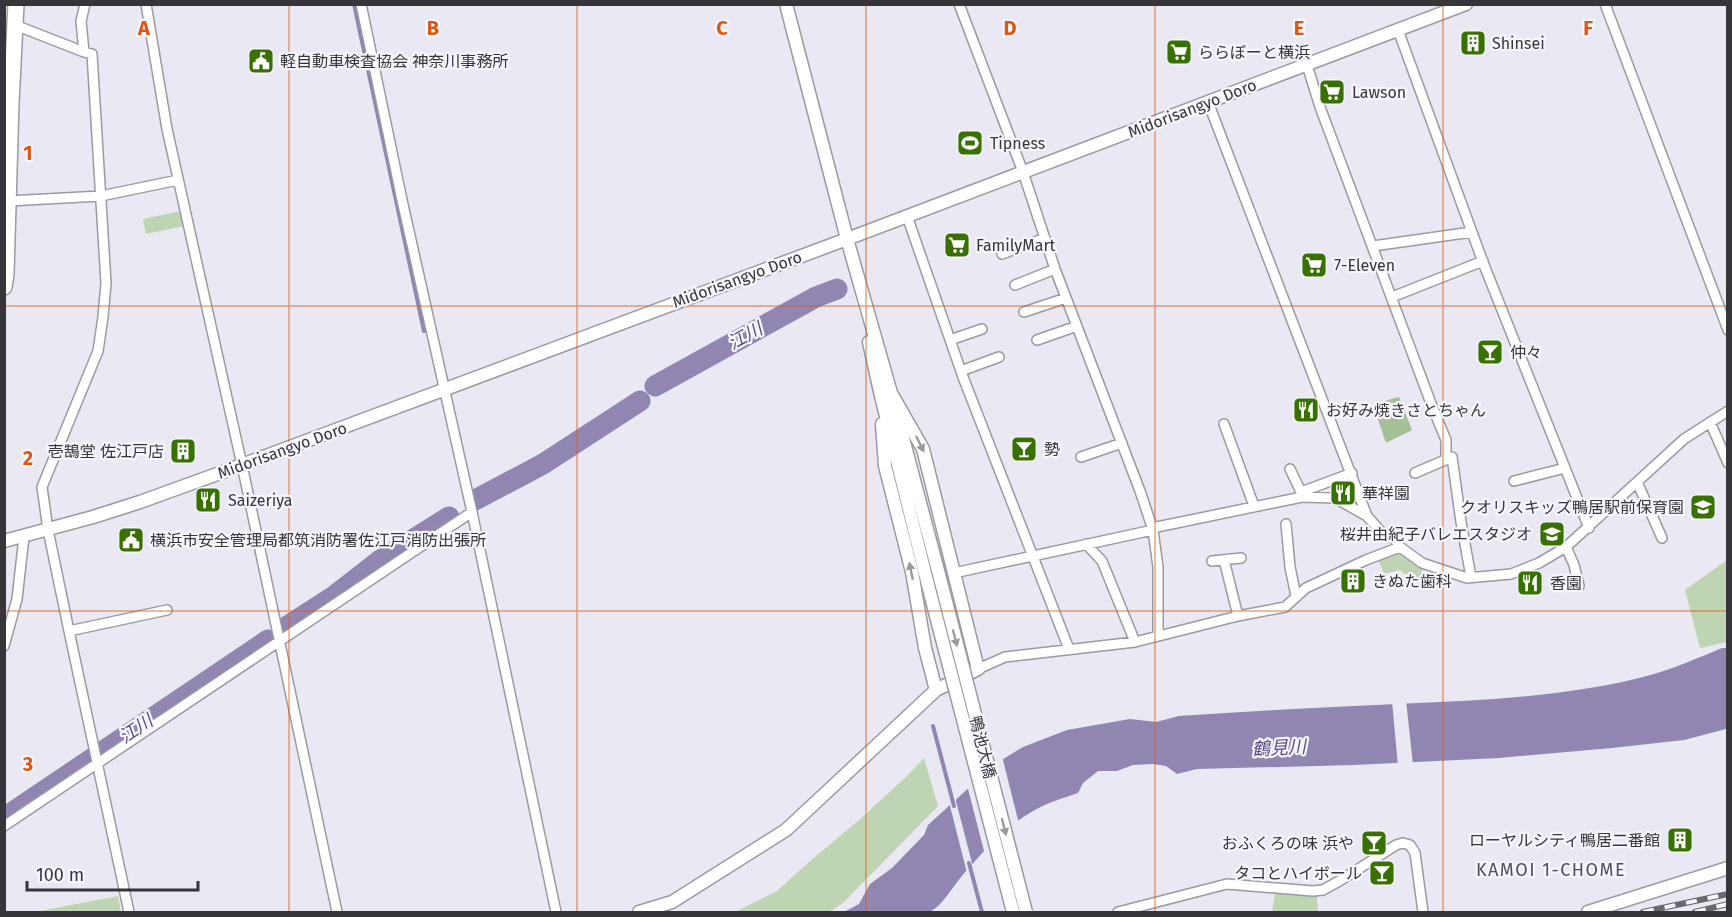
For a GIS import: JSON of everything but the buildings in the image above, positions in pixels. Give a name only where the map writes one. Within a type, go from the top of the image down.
[{"type":"main road","points":[[5,278],[8,104],[16,4]]},
{"type":"street","points":[[84,52],[81,21],[85,4]]},
{"type":"street","points":[[146,4],[167,129],[242,465],[337,912]]},
{"type":"street","points":[[361,4],[472,512],[556,912]]},
{"type":"street","points":[[786,4],[886,395],[885,466],[912,572],[925,648],[936,690]]},
{"type":"street","points":[[959,4],[1023,172],[1055,269],[1122,443],[1152,529],[1158,567],[1158,636]]},
{"type":"street","name":"Midorisangyo Doro","points":[[4,541],[140,502],[242,465],[1466,4]]},
{"type":"street","points":[[1605,4],[1728,330]]},
{"type":"street","points":[[15,25],[92,54],[106,283],[103,317],[98,351],[42,488],[48,530],[96,764],[129,912]]},
{"type":"street","points":[[1398,30],[1483,261],[1589,528]]},
{"type":"street","points":[[1307,65],[1320,107],[1446,440],[1446,460]]},
{"type":"street","points":[[1208,102],[1367,516]]},
{"type":"street","points":[[8,201],[101,196],[178,180]]},
{"type":"street","points":[[907,216],[961,371],[1069,649]]},
{"type":"street","points":[[1373,246],[1472,231]]},
{"type":"street","points":[[1002,254],[1045,238]]},
{"type":"street","points":[[1392,297],[1483,261]]},
{"type":"street","points":[[1015,285],[1055,269]]},
{"type":"street","points":[[1024,312],[1066,298]]},
{"type":"street","points":[[1037,340],[1077,326]]},
{"type":"street","points":[[950,340],[982,329]]},
{"type":"street","points":[[961,371],[999,357]]},
{"type":"street","points":[[886,395],[923,448],[978,669]]},
{"type":"street","name":"鴨池大橋","points":[[886,395],[941,582],[1026,912]]},
{"type":"street","name":"鴨池大橋","points":[[886,395],[928,585],[1013,912]]},
{"type":"street","points":[[1301,494],[1335,498],[1367,516],[1381,532],[1394,538],[1400,547],[1422,563],[1467,578],[1511,574],[1539,563],[1566,547],[1684,439],[1728,411]]},
{"type":"street","points":[[1710,422],[1728,463]]},
{"type":"street","points":[[1224,424],[1254,506]]},
{"type":"street","points":[[1081,457],[1122,443]]},
{"type":"street","points":[[1415,473],[1452,457],[1471,578]]},
{"type":"street","points":[[1514,481],[1565,468]]},
{"type":"street","points":[[1290,469],[1301,494]]},
{"type":"street","points":[[954,573],[1254,506],[1301,494],[1352,473]]},
{"type":"street","points":[[1637,482],[1662,538]]},
{"type":"street","points":[[4,826],[472,512]]},
{"type":"street","points":[[1286,524],[1290,567],[1296,596]]},
{"type":"street","points":[[4,646],[16,599],[24,537]]},
{"type":"street","points":[[1086,544],[1102,561],[1135,642]]},
{"type":"street","points":[[639,912],[672,902],[786,830],[936,690],[978,669],[1005,657],[1135,642],[1238,616],[1285,607],[1306,588],[1400,547]]},
{"type":"street","points":[[1566,547],[1574,565],[1579,586]]},
{"type":"street","points":[[1212,561],[1241,558]]},
{"type":"street","points":[[1224,560],[1238,616]]},
{"type":"street","points":[[69,631],[167,610]]},
{"type":"street","points":[[1118,912],[1227,884],[1323,890],[1387,849],[1403,843],[1410,845],[1414,853],[1423,912]]},
{"type":"street","points":[[1588,912],[1728,868]]},
{"type":"green space","points":[[181,211],[184,226],[146,234],[143,219]]},
{"type":"green space","points":[[1399,397],[1412,430],[1386,443],[1374,408],[1380,402]]},
{"type":"green space","points":[[1399,551],[1424,567],[1417,583],[1400,570],[1384,574],[1378,559]]},
{"type":"green space","points":[[1727,560],[1727,642],[1700,648],[1685,590]]},
{"type":"green space","points":[[924,758],[938,806],[843,903],[829,912],[735,912],[777,891],[858,821]]},
{"type":"green space","points":[[1275,893],[1317,896],[1318,912],[1272,912]]},
{"type":"green space","points":[[118,896],[121,912],[35,912]]},
{"type":"water","name":"鶴見川","points":[[1727,648],[1728,728],[1726,729],[1684,740],[1499,758],[1197,769],[1177,774],[1166,766],[1153,764],[1133,765],[1117,771],[1098,771],[1083,783],[1078,793],[1040,807],[1007,830],[981,854],[945,898],[930,912],[844,912],[859,904],[870,884],[892,868],[924,835],[928,825],[995,764],[1023,747],[1067,730],[1130,719],[1156,722],[1179,716],[1462,701],[1559,693],[1654,674]]},
{"type":"pier","points":[[1406,700],[1413,765],[1398,766],[1392,701]]},
{"type":"pier","points":[[1002,756],[1019,824],[985,855],[967,785]]},
{"type":"pier","points":[[955,797],[973,867],[967,873],[949,802]]},
{"type":"waterway","points":[[354,4],[424,331]]},
{"type":"waterway","name":"江川","points":[[655,386],[816,297],[837,289]]},
{"type":"waterway","name":"江川","points":[[475,500],[543,464],[640,401]]},
{"type":"waterway","name":"江川","points":[[286,627],[334,596],[379,561],[449,517]]},
{"type":"waterway","name":"江川","points":[[4,818],[268,640]]},
{"type":"waterway","points":[[933,726],[954,806]]},
{"type":"waterway","points":[[969,863],[982,912]]},
{"type":"railway","points":[[1643,912],[1728,894]]},
{"type":"railway","points":[[1695,912],[1728,904]]},
{"type":"place","name":"Shinsei","points":[[1473,43]]},
{"type":"place","name":"ららぽーと横浜","points":[[1179,52]]},
{"type":"place","name":"軽自動車検査協会 神奈川事務所","points":[[261,61]]},
{"type":"place","name":"Lawson","points":[[1332,92]]},
{"type":"place","name":"Tipness","points":[[970,143]]},
{"type":"place","name":"FamilyMart","points":[[957,245]]},
{"type":"place","name":"7-Eleven","points":[[1314,265]]},
{"type":"place","name":"仲々","points":[[1490,352]]},
{"type":"place","name":"お好み焼きさとちゃん","points":[[1306,410]]},
{"type":"place","name":"勢","points":[[1024,449]]},
{"type":"place","name":"壱鵠堂 佐江戸店","points":[[183,451]]},
{"type":"place","name":"華祥園","points":[[1343,493]]},
{"type":"place","name":"Saizeriya","points":[[208,500]]},
{"type":"place","name":"クオリスキッズ鴨居駅前保育園","points":[[1703,507]]},
{"type":"place","name":"桜井由紀子バレエスタジオ","points":[[1552,534]]},
{"type":"place","name":"横浜市安全管理局都筑消防署佐江戸消防出張所","points":[[131,540]]},
{"type":"place","name":"きぬた歯科","points":[[1353,581]]},
{"type":"place","name":"香園","points":[[1530,583]]},
{"type":"place","name":"ローヤルシティ鴨居二番館","points":[[1680,840]]},
{"type":"place","name":"おふくろの味 浜や","points":[[1374,843]]},
{"type":"place","name":"タコとハイボール","points":[[1382,873]]},
{"type":"district","name":"KAMOI 1-CHOME","points":[[1551,870]]}]
